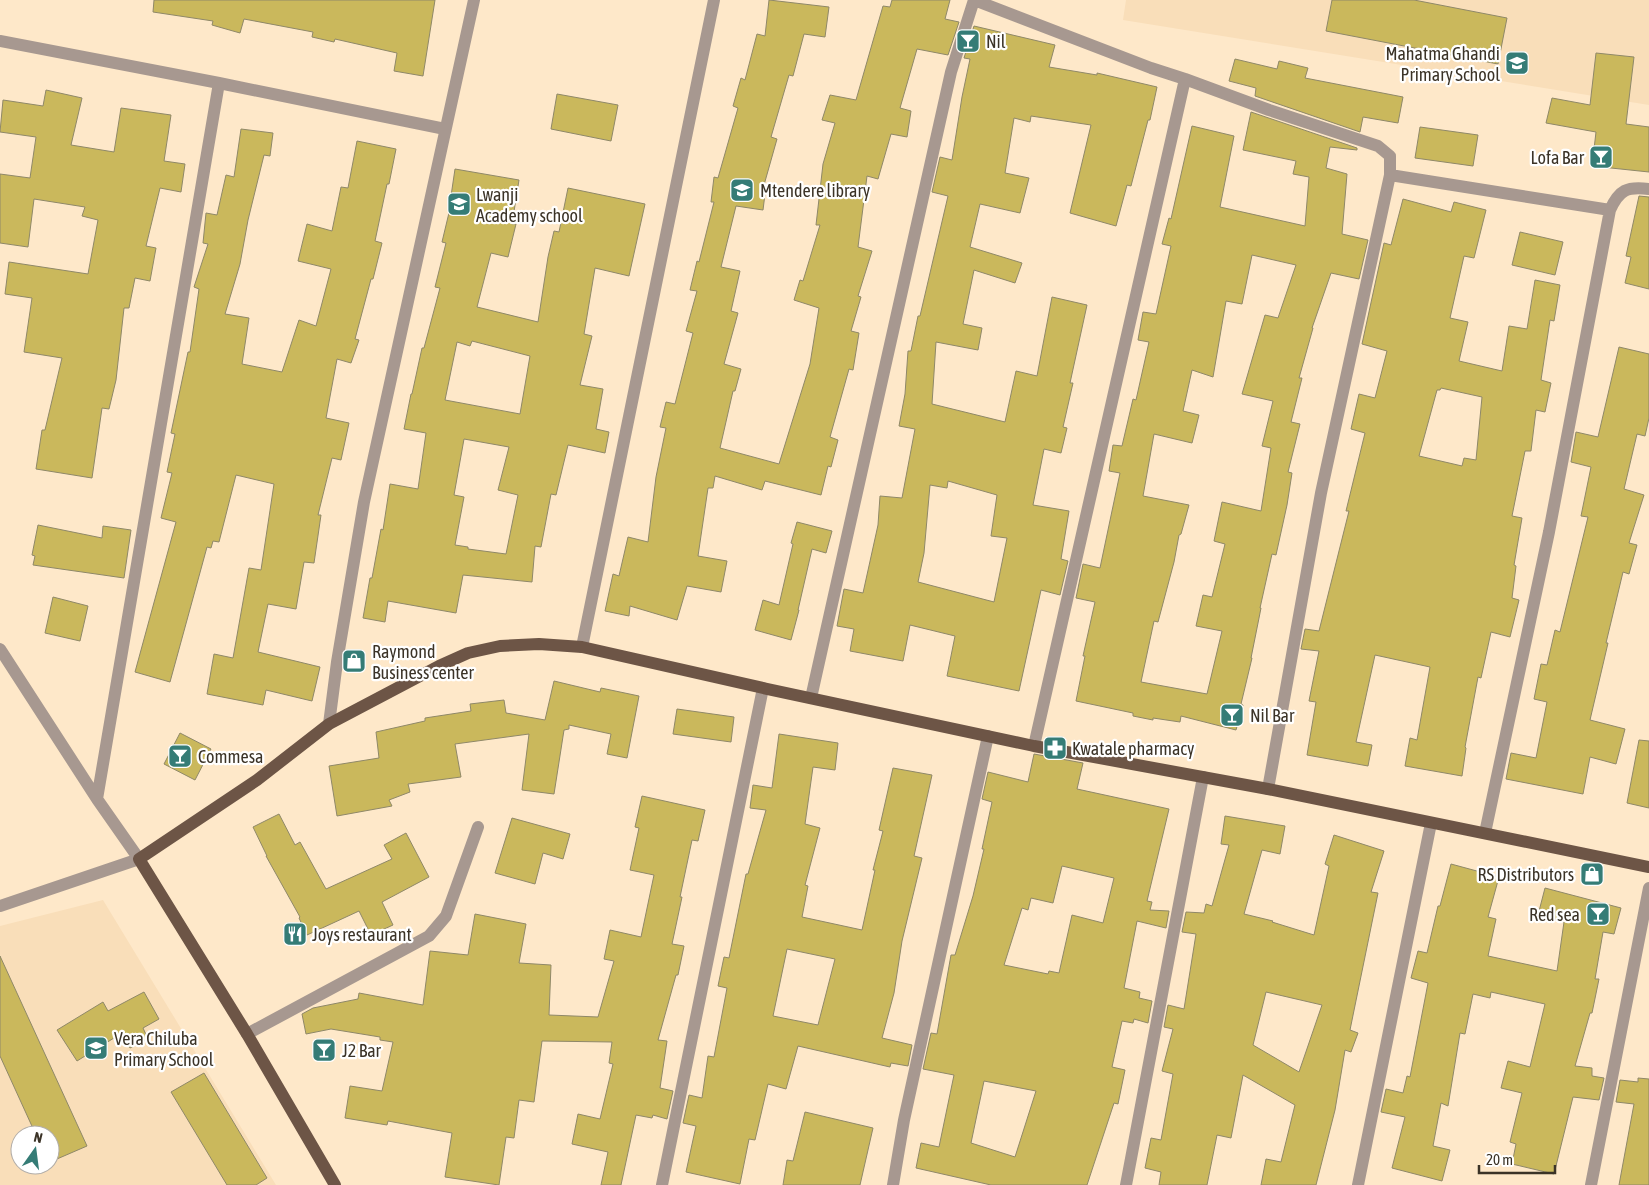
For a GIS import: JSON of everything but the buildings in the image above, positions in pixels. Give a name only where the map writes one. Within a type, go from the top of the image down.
[{"type":"main road","points":[[335,1185],[247,1034],[139,859],[257,780],[329,724],[439,666],[468,653],[500,646],[539,644],[582,647],[1034,746],[1203,777],[1649,867]]},
{"type":"street","points":[[329,724],[337,662],[364,502],[474,0]]},
{"type":"street","points":[[582,647],[714,0]]},
{"type":"street","points":[[811,698],[951,72],[974,0],[1152,68],[1269,110],[1378,146],[1390,156],[1390,175],[1321,492],[1268,790]]},
{"type":"street","points":[[0,41],[445,129]]},
{"type":"street","points":[[1034,746],[1185,79]]},
{"type":"street","points":[[97,799],[219,83]]},
{"type":"street","points":[[1390,175],[1610,210]]},
{"type":"street","points":[[1485,833],[1549,532],[1610,210],[1617,196],[1627,190],[1649,189]]},
{"type":"street","points":[[0,649],[97,799],[139,859],[0,906]]},
{"type":"street","points":[[662,1185],[763,688]]},
{"type":"street","points":[[893,1185],[906,1111],[988,736]]},
{"type":"street","points":[[1126,1185],[1203,777]]},
{"type":"street","points":[[1358,1185],[1431,823]]},
{"type":"street","points":[[247,1034],[429,936],[446,916],[478,827]]},
{"type":"street","points":[[1591,1185],[1649,888]]},
{"type":"shaded area","name":"Mahatma Ghandi Primary School","points":[[1126,0],[1649,0],[1649,105],[1123,20]]},
{"type":"shaded area","name":"Vera Chiluba Primary School","points":[[103,900],[276,1185],[0,1185],[0,926]]},
{"type":"place","name":"Nil","points":[[968,41]]},
{"type":"place","name":"Mahatma Ghandi Primary School","points":[[1517,63]]},
{"type":"place","name":"Lofa Bar","points":[[1601,157]]},
{"type":"place","name":"Mtendere library","points":[[742,190]]},
{"type":"place","name":"Lwanji Academy school","points":[[459,204]]},
{"type":"place","name":"Raymond Business center","points":[[354,661]]},
{"type":"place","name":"Nil Bar","points":[[1232,715]]},
{"type":"place","name":"Kwatale pharmacy","points":[[1055,748]]},
{"type":"place","name":"Commesa","points":[[180,756]]},
{"type":"place","name":"RS Distributors","points":[[1592,874]]},
{"type":"place","name":"Red sea","points":[[1598,914]]},
{"type":"place","name":"Joys restaurant","points":[[295,934]]},
{"type":"place","name":"Vera Chiluba Primary School","points":[[96,1048]]},
{"type":"place","name":"J2 Bar","points":[[324,1050]]}]
